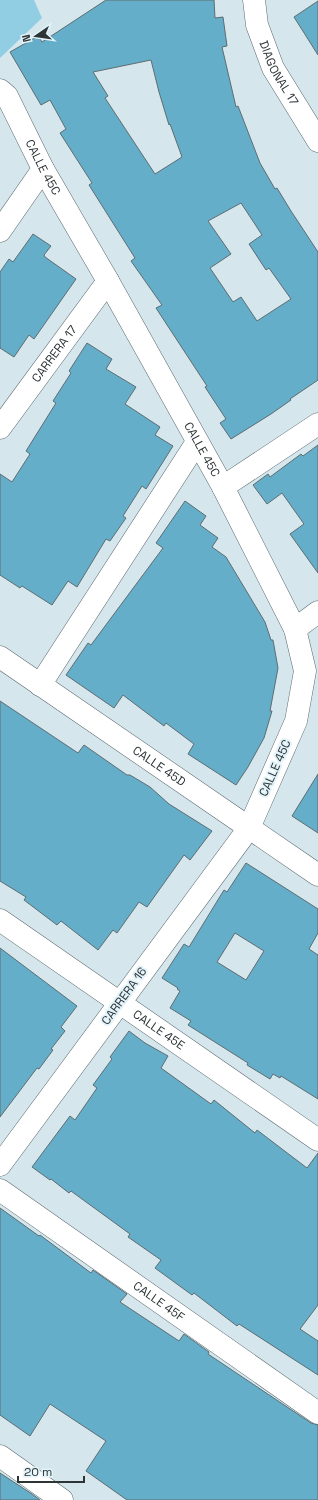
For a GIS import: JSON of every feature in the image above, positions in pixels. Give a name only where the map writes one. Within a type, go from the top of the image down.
[{"type":"street","name":"DIAGONAL 17","points":[[254,0],[257,25],[273,68],[318,141]]},
{"type":"street","name":"CALLE 45C","points":[[0,90],[7,96],[43,169],[108,281],[223,487],[295,629],[311,673],[296,721],[249,828]]},
{"type":"street","points":[[0,231],[43,169]]},
{"type":"street","name":"CARRERA 17","points":[[0,428],[108,281]]},
{"type":"street","points":[[223,487],[318,424]]},
{"type":"street","points":[[40,685],[197,442]]},
{"type":"street","points":[[295,629],[318,612]]},
{"type":"street","name":"CALLE 45D","points":[[0,657],[318,875]]},
{"type":"street","name":"CARRERA 16","points":[[0,1165],[249,828]]},
{"type":"street","name":"CALLE 45E","points":[[0,920],[318,1140]]},
{"type":"street","name":"CALLE 45F","points":[[0,1190],[318,1412]]},
{"type":"street","points":[[0,1456],[62,1500]]},
{"type":"shaded area","points":[[0,0],[34,0],[42,18],[0,58]]},
{"type":"building","points":[[106,0],[214,0],[215,18],[223,17],[227,46],[222,47],[236,107],[238,106],[260,163],[275,189],[277,188],[318,252],[318,380],[271,414],[231,439],[220,423],[226,419],[205,387],[207,386],[156,308],[162,305],[131,261],[135,258],[89,185],[92,183],[60,133],[66,129],[50,100],[41,105],[10,52],[38,36],[42,42]],"holes":[[[151,60],[169,125],[170,124],[182,157],[155,174],[105,98],[108,96],[93,72]],[[241,203],[262,235],[249,244],[266,270],[269,268],[291,299],[257,321],[241,297],[233,302],[210,268],[231,254],[208,221]]]},
{"type":"building","points":[[318,1],[318,55],[294,17]]},
{"type":"building","points":[[33,234],[51,246],[44,255],[45,257],[76,279],[34,339],[29,335],[14,357],[0,348],[0,272],[9,259],[13,262]]},
{"type":"building","points":[[87,343],[112,359],[106,369],[136,387],[125,404],[160,427],[155,435],[173,446],[146,489],[142,486],[123,516],[126,518],[110,541],[106,539],[77,587],[68,581],[52,605],[22,586],[20,588],[0,575],[0,474],[12,482],[30,454],[26,451],[56,403],[53,401],[71,373],[69,371]]},
{"type":"building","points":[[318,445],[318,573],[290,534],[304,524],[282,493],[267,504],[253,485],[268,474],[270,477],[301,454],[303,456]]},
{"type":"building","points":[[185,501],[206,516],[200,525],[218,538],[212,547],[226,557],[265,622],[271,640],[273,640],[278,668],[270,711],[272,711],[264,738],[236,785],[188,754],[194,744],[166,723],[164,726],[123,695],[114,708],[66,675],[88,643],[91,645],[163,548],[156,543]]},
{"type":"building","points":[[0,701],[78,753],[84,745],[127,775],[130,775],[150,787],[169,804],[212,831],[190,860],[184,855],[147,907],[139,902],[117,933],[113,930],[98,950],[61,921],[57,925],[24,900],[26,897],[0,881]]},
{"type":"building","points":[[318,774],[318,833],[292,816]]},
{"type":"building","points":[[246,863],[318,909],[318,933],[309,949],[318,955],[318,1099],[281,1076],[280,1078],[273,1074],[270,1079],[247,1065],[248,1063],[188,1025],[191,1021],[170,1008],[180,991],[177,989],[178,988],[162,978],[184,944],[189,947],[224,890],[227,892]],"holes":[[[235,933],[264,951],[246,980],[217,962]]]},
{"type":"building","points":[[0,948],[77,1006],[61,1027],[65,1031],[51,1049],[53,1050],[39,1069],[37,1068],[0,1117]]},
{"type":"building","points":[[129,1031],[145,1043],[168,1056],[161,1068],[211,1104],[214,1100],[255,1133],[257,1130],[307,1168],[318,1153],[318,1305],[300,1329],[318,1341],[318,1375],[239,1324],[237,1326],[194,1293],[192,1295],[155,1268],[161,1260],[128,1237],[130,1234],[71,1191],[69,1193],[32,1167],[70,1116],[75,1120],[97,1088],[93,1085],[112,1059],[110,1057]]},
{"type":"building","points":[[0,1208],[39,1236],[40,1235],[91,1273],[93,1270],[127,1294],[120,1302],[179,1341],[184,1334],[209,1352],[208,1354],[311,1423],[318,1425],[318,1500],[127,1500],[86,1471],[106,1441],[50,1404],[30,1436],[0,1415]]},
{"type":"building","points":[[0,1473],[32,1494],[40,1500],[0,1500]]}]
